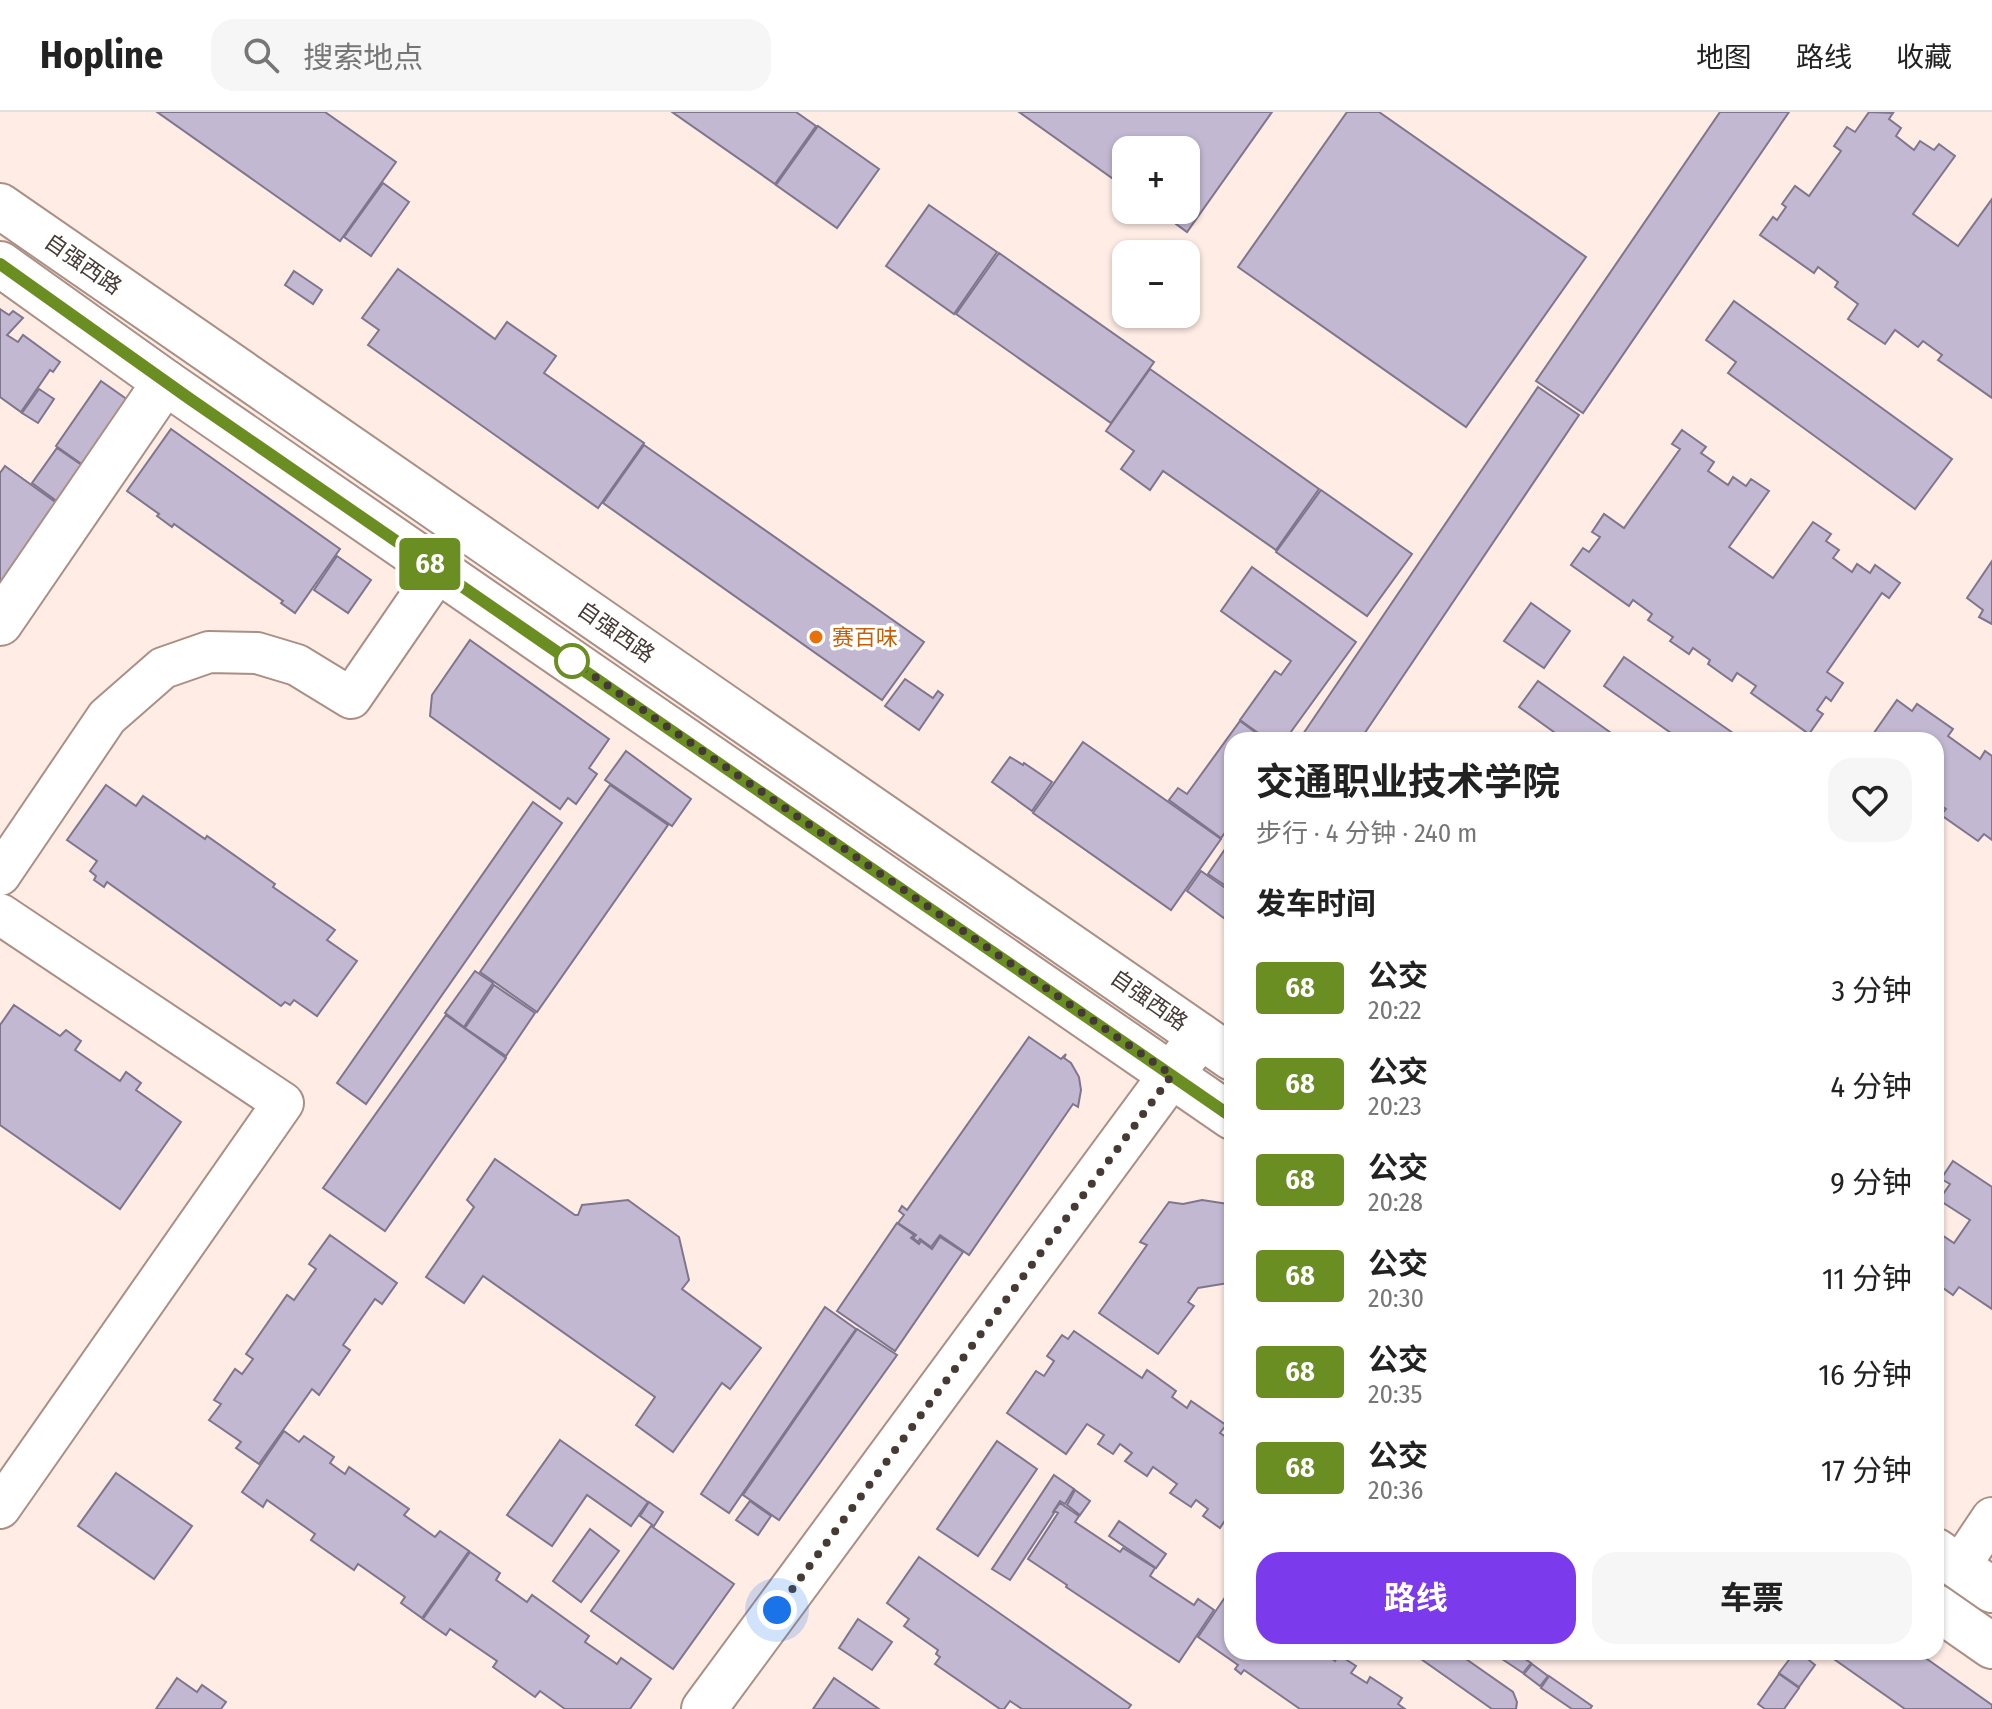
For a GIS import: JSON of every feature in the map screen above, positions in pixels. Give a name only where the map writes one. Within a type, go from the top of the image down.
[{"type":"main road","name":"自强西路","points":[[0,206],[1216,1047]]},
{"type":"main road","points":[[0,264],[165,382],[1224,1111]]},
{"type":"main road","points":[[0,623],[165,382]]},
{"type":"main road","points":[[704,1709],[1172,1075],[1216,1047]]},
{"type":"main road","points":[[1944,1613],[1992,1646]]},
{"type":"street","points":[[0,875],[107,717],[163,668],[209,652],[257,653],[297,665],[351,698],[439,570]]},
{"type":"street","points":[[0,914],[283,1103],[0,1508]]},
{"type":"street","points":[[1962,1569],[1992,1518]]},
{"type":"building","points":[[157,112],[325,112],[396,162],[340,241]]},
{"type":"building","points":[[672,112],[796,112],[816,126],[775,184]]},
{"type":"building","points":[[1019,112],[1272,112],[1200,214],[1200,136],[1112,136],[1112,178]]},
{"type":"building","points":[[1347,112],[1379,112],[1586,257],[1466,427],[1238,267]]},
{"type":"building","points":[[1720,112],[1789,112],[1583,413],[1536,381]]},
{"type":"building","points":[[1869,112],[1893,113],[1889,119],[1901,128],[1896,136],[1914,150],[1920,141],[1934,150],[1939,144],[1955,156],[1913,214],[1958,246],[1992,199],[1992,398],[1938,360],[1942,355],[1923,341],[1918,347],[1895,330],[1885,344],[1848,319],[1858,304],[1835,287],[1838,282],[1818,267],[1814,273],[1760,235],[1773,217],[1777,220],[1786,207],[1782,204],[1795,186],[1809,196],[1841,151],[1834,146],[1847,127],[1855,132]]},
{"type":"building","points":[[818,126],[879,169],[837,228],[776,185]]},
{"type":"building","points":[[383,183],[409,202],[371,256],[344,237]]},
{"type":"building","points":[[929,205],[997,252],[954,314],[886,266]]},
{"type":"building","points":[[1176,224],[1193,224],[1187,232]]},
{"type":"building","points":[[999,253],[1154,362],[1111,423],[956,314]]},
{"type":"building","points":[[398,269],[495,339],[507,322],[556,356],[544,373],[644,443],[598,508],[368,345],[379,330],[362,318]]},
{"type":"building","points":[[294,271],[322,290],[313,304],[285,285]]},
{"type":"building","points":[[1734,301],[1952,459],[1915,509],[1728,373],[1736,362],[1706,340]]},
{"type":"building","points":[[0,309],[9,315],[13,311],[23,318],[7,335],[18,342],[23,335],[60,362],[53,372],[50,370],[21,412],[0,397]]},
{"type":"building","points":[[1150,369],[1319,489],[1276,550],[1163,471],[1150,490],[1121,469],[1134,451],[1106,431]]},
{"type":"building","points":[[101,381],[128,400],[83,465],[56,446]]},
{"type":"building","points":[[1538,387],[1579,415],[1365,732],[1304,732]]},
{"type":"building","points":[[39,389],[54,399],[38,423],[22,413]]},
{"type":"building","points":[[171,429],[340,549],[295,613],[281,603],[283,601],[174,524],[172,527],[127,491]]},
{"type":"building","points":[[1682,430],[1706,447],[1701,453],[1714,462],[1708,471],[1728,485],[1733,477],[1746,486],[1751,479],[1769,491],[1729,547],[1773,578],[1813,522],[1831,534],[1826,541],[1839,550],[1833,558],[1852,572],[1857,564],[1870,573],[1875,565],[1900,583],[1889,598],[1882,593],[1827,672],[1843,683],[1831,701],[1826,697],[1817,710],[1823,714],[1810,732],[1751,693],[1756,686],[1737,673],[1732,681],[1708,664],[1710,660],[1693,648],[1689,654],[1670,641],[1673,637],[1648,620],[1652,614],[1633,600],[1629,606],[1571,565],[1583,548],[1589,552],[1600,537],[1592,532],[1604,514],[1624,528],[1680,449],[1672,444]]},
{"type":"building","points":[[644,445],[924,642],[882,700],[603,503]]},
{"type":"building","points":[[57,448],[83,466],[58,502],[32,483]]},
{"type":"building","points":[[5,466],[58,504],[0,587],[0,473]]},
{"type":"building","points":[[1321,490],[1412,554],[1367,616],[1276,552]]},
{"type":"building","points":[[337,556],[371,580],[348,613],[314,590]]},
{"type":"building","points":[[1992,561],[1992,624],[1979,617],[1983,610],[1967,598]]},
{"type":"building","points":[[1252,567],[1356,642],[1291,732],[1257,732],[1240,720],[1275,671],[1281,675],[1291,661],[1221,611]]},
{"type":"building","points":[[1531,603],[1570,631],[1544,668],[1504,641]]},
{"type":"building","points":[[470,640],[609,739],[589,768],[597,774],[576,804],[568,798],[560,809],[430,716],[432,695]]},
{"type":"building","points":[[1624,657],[1732,732],[1670,732],[1604,686]]},
{"type":"building","points":[[905,679],[933,698],[938,691],[943,695],[919,730],[885,706]]},
{"type":"building","points":[[1538,681],[1610,732],[1554,732],[1519,707]]},
{"type":"building","points":[[1897,700],[1912,711],[1917,704],[1953,729],[1948,736],[1980,759],[1985,751],[1992,756],[1992,840],[1984,834],[1978,841],[1944,817],[1944,732],[1875,732]]},
{"type":"building","points":[[1240,721],[1255,732],[1232,732]]},
{"type":"building","points":[[1083,742],[1221,839],[1171,910],[1033,813]]},
{"type":"building","points":[[1224,743],[1224,834],[1221,838],[1169,800],[1178,788],[1187,794]]},
{"type":"building","points":[[626,751],[691,799],[672,826],[605,780]]},
{"type":"building","points":[[1010,757],[1052,782],[1032,811],[992,782]]},
{"type":"building","points":[[106,785],[136,806],[143,796],[205,839],[207,836],[335,930],[327,940],[357,961],[317,1016],[294,1000],[290,1005],[285,1002],[281,1006],[107,882],[104,887],[94,880],[96,876],[90,871],[97,861],[67,840]]},
{"type":"building","points":[[610,785],[668,825],[537,1012],[480,972]]},
{"type":"building","points":[[533,802],[562,823],[366,1104],[337,1083]]},
{"type":"building","points":[[1224,851],[1224,885],[1208,874]]},
{"type":"building","points":[[1201,871],[1224,887],[1224,918],[1187,891]]},
{"type":"building","points":[[475,971],[493,983],[464,1027],[445,1013]]},
{"type":"building","points":[[494,985],[535,1013],[506,1056],[465,1028]]},
{"type":"building","points":[[14,1005],[60,1036],[66,1030],[81,1041],[75,1050],[120,1081],[126,1072],[141,1083],[136,1090],[181,1122],[120,1209],[0,1125],[0,1025]]},
{"type":"building","points":[[446,1015],[506,1058],[385,1231],[323,1188]]},
{"type":"building","points":[[1029,1037],[1061,1059],[1066,1054],[1064,1058],[1079,1077],[1081,1090],[1078,1107],[1073,1104],[969,1255],[940,1235],[931,1247],[920,1239],[918,1242],[913,1238],[916,1235],[898,1223],[904,1215],[899,1211],[902,1206],[907,1210]]},
{"type":"building","points":[[495,1159],[575,1215],[578,1215],[582,1205],[628,1200],[679,1237],[689,1280],[682,1289],[761,1348],[730,1389],[722,1383],[673,1452],[636,1425],[655,1397],[483,1276],[464,1303],[426,1277],[474,1207],[467,1200]]},
{"type":"building","points":[[1953,1161],[1992,1187],[1992,1309],[1959,1287],[1953,1295],[1944,1289],[1944,1236],[1954,1243],[1970,1220],[1944,1203],[1944,1193],[1950,1184],[1944,1181],[1944,1174]]},
{"type":"building","points":[[1202,1200],[1224,1203],[1224,1284],[1198,1288],[1188,1302],[1194,1306],[1158,1354],[1099,1313],[1147,1245],[1140,1242],[1169,1202],[1183,1204]]},
{"type":"building","points":[[897,1223],[914,1235],[911,1238],[919,1244],[921,1241],[932,1249],[940,1237],[963,1252],[895,1351],[837,1311]]},
{"type":"building","points":[[330,1235],[397,1283],[382,1304],[375,1299],[343,1345],[350,1350],[319,1395],[312,1389],[259,1464],[236,1448],[241,1442],[209,1420],[221,1404],[214,1400],[235,1369],[242,1374],[253,1359],[246,1354],[287,1295],[294,1300],[316,1269],[309,1264]]},
{"type":"building","points":[[825,1307],[856,1329],[729,1513],[701,1494]]},
{"type":"building","points":[[857,1329],[897,1355],[779,1520],[743,1495]]},
{"type":"building","points":[[1074,1331],[1142,1378],[1147,1370],[1176,1391],[1172,1397],[1187,1408],[1191,1401],[1224,1424],[1220,1433],[1224,1436],[1224,1522],[1220,1528],[1203,1516],[1208,1509],[1196,1500],[1191,1507],[1170,1493],[1177,1484],[1153,1467],[1147,1476],[1125,1461],[1132,1453],[1120,1444],[1113,1454],[1098,1444],[1104,1435],[1087,1424],[1066,1454],[1007,1413],[1036,1371],[1044,1376],[1054,1361],[1047,1356],[1062,1335],[1068,1339]]},
{"type":"building","points":[[284,1431],[299,1442],[304,1436],[334,1457],[330,1463],[345,1474],[349,1467],[409,1509],[404,1515],[435,1537],[440,1531],[469,1551],[422,1618],[401,1603],[405,1597],[358,1564],[354,1570],[311,1540],[315,1534],[267,1500],[263,1507],[242,1492]]},
{"type":"building","points":[[560,1440],[648,1502],[631,1526],[587,1495],[552,1546],[507,1515]]},
{"type":"building","points":[[997,1441],[1037,1469],[978,1556],[937,1529]]},
{"type":"building","points":[[116,1473],[192,1526],[154,1579],[78,1526]]},
{"type":"building","points":[[1054,1475],[1074,1489],[1065,1504],[1060,1501],[1010,1580],[992,1569]]},
{"type":"building","points":[[1075,1490],[1090,1501],[1080,1515],[1067,1505]]},
{"type":"building","points":[[750,1501],[771,1516],[758,1535],[736,1520]]},
{"type":"building","points":[[649,1502],[663,1512],[654,1526],[640,1516]]},
{"type":"building","points":[[1060,1503],[1079,1516],[1075,1522],[1120,1552],[1123,1548],[1155,1568],[1150,1576],[1194,1605],[1198,1599],[1214,1610],[1179,1662],[1028,1559],[1058,1513],[1054,1511]]},
{"type":"building","points":[[1119,1521],[1166,1554],[1156,1568],[1109,1536]]},
{"type":"building","points":[[651,1526],[734,1584],[673,1669],[591,1611]]},
{"type":"building","points":[[590,1529],[619,1551],[581,1602],[553,1581]]},
{"type":"building","points":[[470,1552],[500,1573],[496,1580],[527,1602],[532,1595],[589,1636],[585,1642],[617,1664],[621,1658],[651,1679],[630,1709],[565,1709],[540,1691],[535,1697],[493,1667],[497,1661],[450,1629],[446,1635],[423,1619]]},
{"type":"building","points":[[919,1557],[1131,1705],[1128,1709],[1022,1709],[1010,1701],[1004,1709],[1000,1709],[935,1664],[940,1657],[936,1654],[938,1650],[904,1626],[909,1619],[887,1603]]},
{"type":"building","points":[[1224,1599],[1224,1655],[1198,1637]]},
{"type":"building","points":[[858,1619],[892,1642],[872,1670],[839,1648]]},
{"type":"building","points":[[1231,1660],[1347,1660],[1356,1666],[1351,1673],[1367,1683],[1370,1677],[1402,1698],[1398,1704],[1405,1709],[1300,1709],[1244,1670],[1241,1674],[1235,1669],[1238,1665]]},
{"type":"building","points":[[1422,1660],[1467,1660],[1513,1692],[1516,1709],[1492,1709]]},
{"type":"building","points":[[1504,1660],[1527,1660],[1531,1663],[1523,1673]]},
{"type":"building","points":[[1789,1660],[1809,1660],[1815,1665],[1799,1687],[1779,1673]]},
{"type":"building","points":[[1835,1660],[1928,1660],[1992,1705],[1992,1709],[1905,1709]]},
{"type":"building","points":[[1532,1664],[1548,1676],[1540,1686],[1524,1674]]},
{"type":"building","points":[[1779,1674],[1799,1688],[1784,1709],[1765,1709],[1758,1704]]},
{"type":"building","points":[[1549,1676],[1592,1706],[1590,1709],[1572,1709],[1541,1688]]},
{"type":"building","points":[[177,1678],[197,1692],[202,1685],[226,1702],[221,1709],[156,1709]]},
{"type":"building","points":[[834,1678],[879,1709],[813,1709]]},
{"type":"bus line","name":"68","points":[[0,264],[190,399],[1224,1111]]},
{"type":"place","name":"赛百味","points":[[816,637]]},
{"type":"route","points":[[572,661],[1172,1075],[777,1610]]}]
